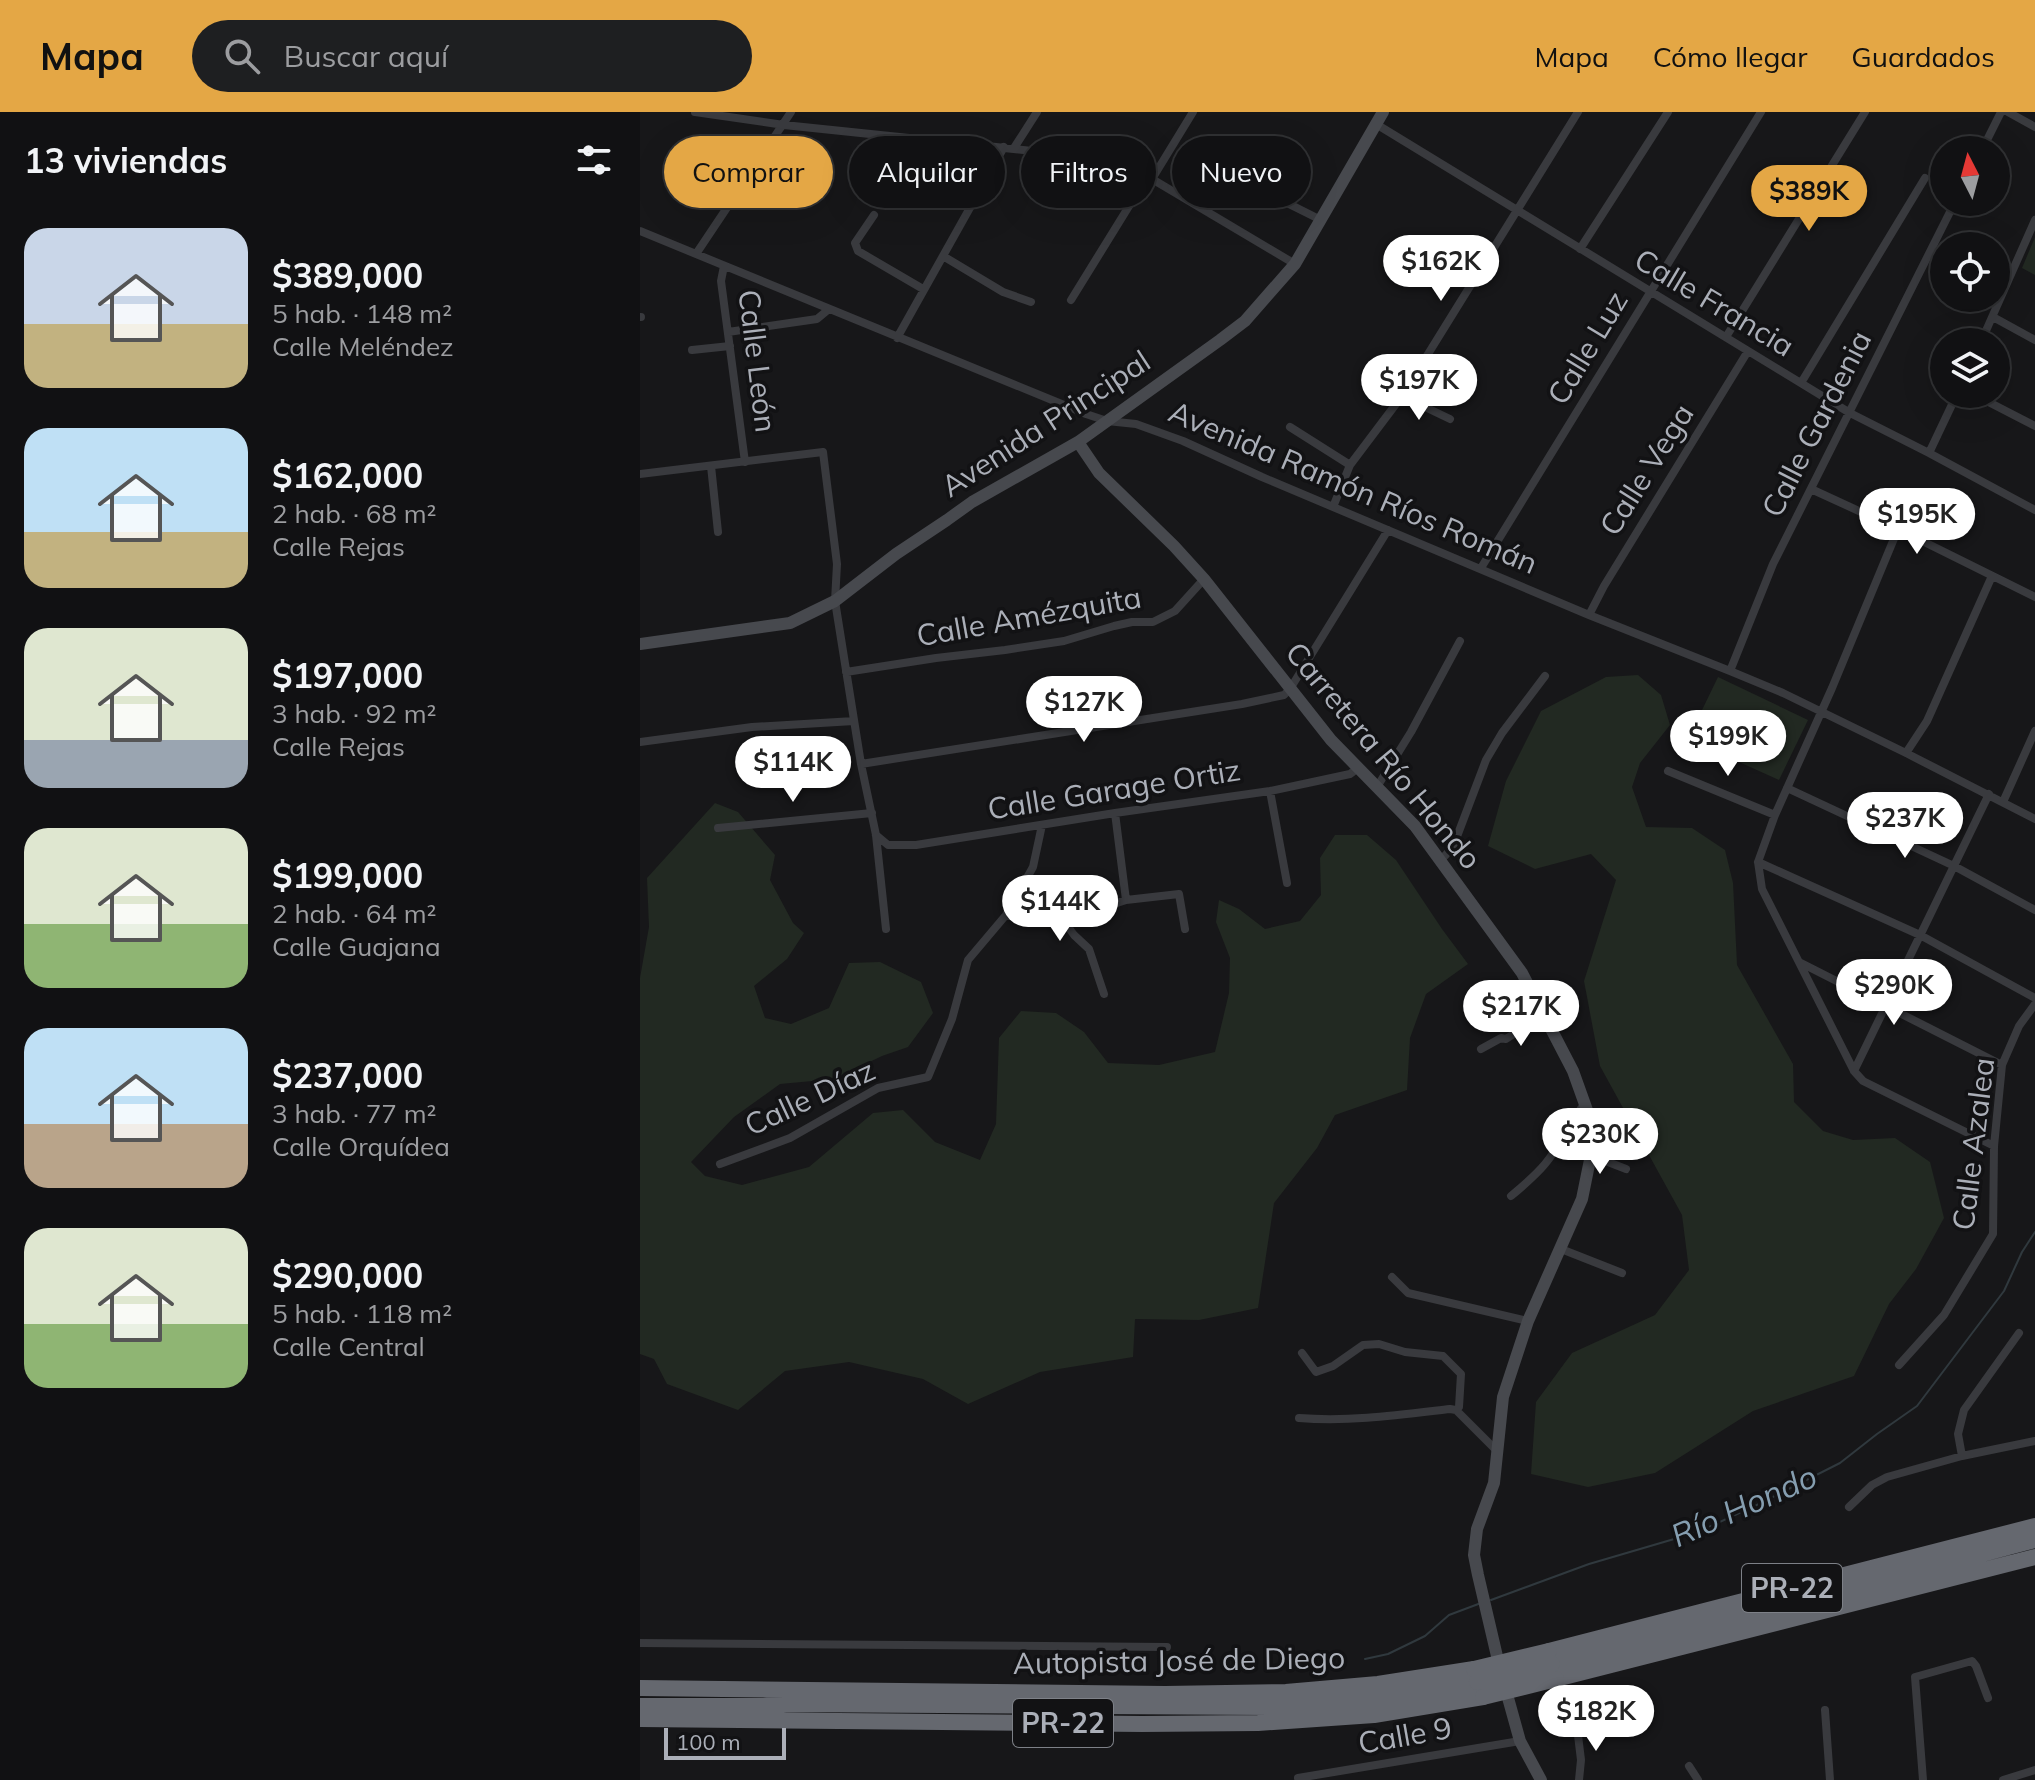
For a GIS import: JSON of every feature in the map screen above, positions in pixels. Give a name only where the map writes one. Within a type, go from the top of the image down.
[{"type":"highway","name":"Autopista José de Diego","points":[[640,1688],[1165,1694],[1286,1692],[1378,1684],[1478,1683],[1552,1665],[2035,1526]]},
{"type":"highway","points":[[1552,1665],[2035,1540]]},
{"type":"highway","name":"Autopista José de Diego","points":[[640,1719],[1142,1724],[1258,1723],[1374,1715],[1478,1683],[1552,1665],[2035,1557]]},
{"type":"highway","points":[[640,1704],[1270,1707],[1389,1698],[1478,1683]]},
{"type":"street","points":[[695,112],[784,125],[1021,149]]},
{"type":"street","points":[[696,254],[791,112]]},
{"type":"street","points":[[897,338],[923,289],[1009,148],[1037,112]]},
{"type":"street","points":[[1156,168],[1193,112]]},
{"type":"street","name":"Avenida Principal","points":[[640,644],[790,623],[835,601],[972,502],[1078,442],[1245,321],[1295,264],[1383,112]]},
{"type":"street","points":[[1333,507],[1350,465],[1402,396],[1578,112]]},
{"type":"street","points":[[1580,249],[1668,112]]},
{"type":"street","name":"Calle Luz","points":[[1481,568],[1761,112]]},
{"type":"street","points":[[1726,337],[1865,112]]},
{"type":"street","points":[[1989,136],[2001,112]]},
{"type":"street","points":[[2008,112],[2035,127]]},
{"type":"street","name":"Calle Francia","points":[[1376,124],[1850,413],[2035,510]]},
{"type":"street","points":[[1801,383],[1925,178]]},
{"type":"street","points":[[1156,182],[1295,264]]},
{"type":"street","points":[[1071,300],[1130,208]]},
{"type":"street","points":[[1297,208],[1321,220]]},
{"type":"street","points":[[874,215],[855,243],[858,251],[923,289]]},
{"type":"street","name":"Calle Gardenia","points":[[1730,671],[1773,564],[1948,216]]},
{"type":"street","points":[[1988,328],[2035,220]]},
{"type":"street","name":"Avenida Ramón Ríos Román","points":[[640,231],[1086,414],[1156,431],[1589,615],[1783,693],[2035,819]]},
{"type":"street","points":[[943,256],[1003,292],[1031,302]]},
{"type":"street","name":"Calle León","points":[[724,266],[721,281],[745,462]]},
{"type":"street","points":[[728,332],[817,319],[829,309]]},
{"type":"street","points":[[1993,317],[2035,340]]},
{"type":"street","points":[[692,350],[730,346]]},
{"type":"street","name":"Calle Vega","points":[[1589,615],[1748,351]]},
{"type":"street","points":[[1402,396],[1450,419]]},
{"type":"street","points":[[1929,453],[1950,408]]},
{"type":"street","points":[[2000,408],[2035,426]]},
{"type":"street","points":[[1290,427],[1350,465]]},
{"type":"street","name":"Carretera Río Hondo","points":[[1078,442],[1099,473],[1204,579],[1331,740],[1415,826],[1522,973],[1573,1071],[1585,1103],[1592,1124],[1592,1150],[1582,1199],[1528,1321],[1503,1397],[1494,1483],[1477,1529],[1474,1555],[1488,1622],[1520,1741],[1541,1780]]},
{"type":"street","points":[[640,474],[823,452],[837,564],[835,601],[861,764],[876,835],[886,929]]},
{"type":"street","points":[[711,466],[718,532]]},
{"type":"street","points":[[1811,489],[2035,597]]},
{"type":"street","points":[[1898,529],[1775,815],[1758,862],[1762,889],[1854,1071],[1863,1081],[1994,1146]]},
{"type":"street","points":[[861,764],[1284,695],[1388,530]]},
{"type":"street","points":[[1906,753],[1927,721],[1992,576]]},
{"type":"street","name":"Calle Amézquita","points":[[846,672],[1017,649],[1064,641],[1132,622],[1153,622],[1175,611],[1204,579]]},
{"type":"street","points":[[1377,787],[1460,641]]},
{"type":"street","points":[[1440,861],[1453,847],[1486,760],[1502,733],[1545,676]]},
{"type":"street","points":[[640,742],[752,727],[854,721]]},
{"type":"street","points":[[2003,802],[2035,731]]},
{"type":"street","name":"Calle Garage Ortiz","points":[[876,835],[888,845],[916,845],[1270,791],[1350,774],[1358,768]]},
{"type":"street","points":[[1668,771],[1775,815]]},
{"type":"street","points":[[1787,788],[1954,866],[2035,910]]},
{"type":"street","points":[[1270,791],[1287,883]]},
{"type":"street","points":[[1854,1071],[1989,794]]},
{"type":"street","points":[[718,828],[872,813]]},
{"type":"street","points":[[1115,813],[1126,900]]},
{"type":"street","name":"Calle Díaz","points":[[720,1164],[790,1138],[878,1088],[928,1077],[952,1019],[968,960],[1006,915],[1033,867],[1042,825]]},
{"type":"street","points":[[1758,862],[1920,935],[2035,1001]]},
{"type":"street","points":[[1111,905],[1126,900],[1179,894],[1185,929]]},
{"type":"street","points":[[1006,915],[1017,918],[1061,917],[1089,949],[1104,994]]},
{"type":"street","points":[[1800,962],[2002,1065]]},
{"type":"street","name":"Calle Azalea","points":[[1899,1365],[1944,1315],[1993,1234],[1994,1146],[2002,1065],[2019,1026],[2035,1001]]},
{"type":"street","points":[[1481,1049],[1501,1038],[1506,1039],[1543,1015]]},
{"type":"street","points":[[1511,1196],[1528,1183],[1547,1161],[1585,1103]]},
{"type":"street","points":[[1592,1150],[1608,1162],[1626,1169]]},
{"type":"street","points":[[1561,1249],[1622,1273]]},
{"type":"street","points":[[1392,1277],[1408,1293],[1528,1321]]},
{"type":"street","points":[[1962,1456],[1958,1434],[1964,1410],[2019,1333]]},
{"type":"street","points":[[1302,1353],[1316,1372],[1333,1366],[1363,1345],[1379,1344],[1405,1352],[1443,1356],[1461,1374],[1459,1407],[1456,1410]]},
{"type":"street","points":[[1299,1418],[1364,1419],[1456,1410],[1498,1452]]},
{"type":"street","points":[[1849,1507],[1872,1485],[1887,1477],[1962,1456],[2035,1441]]},
{"type":"street","points":[[640,1643],[1167,1647]]},
{"type":"street","points":[[1923,1780],[1915,1677],[1972,1661],[1988,1698]]},
{"type":"street","points":[[1825,1710],[1830,1780]]},
{"type":"street","points":[[1577,1727],[1581,1760],[1579,1780]]},
{"type":"street","name":"Calle 9","points":[[1298,1778],[1520,1741]]},
{"type":"street","points":[[1689,1766],[1698,1780]]},
{"type":"street","points":[[2003,1780],[2032,1774]]},
{"type":"shaded area","points":[[2035,237],[2035,275],[2022,268]]},
{"type":"shaded area","points":[[1638,675],[1661,695],[1670,725],[1640,763],[1632,787],[1646,827],[1692,828],[1725,850],[1733,883],[1737,965],[1793,1064],[1794,1102],[1823,1131],[1853,1140],[1895,1138],[1930,1162],[1944,1218],[1916,1269],[1889,1304],[1854,1376],[1753,1411],[1655,1473],[1588,1487],[1531,1474],[1536,1402],[1572,1353],[1655,1315],[1689,1270],[1682,1215],[1600,1066],[1584,981],[1616,880],[1591,854],[1535,869],[1488,846],[1506,781],[1541,711],[1606,677]]},
{"type":"shaded area","points":[[1718,677],[1808,720],[1779,780],[1688,739]]},
{"type":"shaded area","points":[[715,803],[738,812],[775,855],[770,880],[793,923],[804,933],[787,959],[754,986],[765,1018],[791,1024],[829,1008],[849,963],[880,962],[921,982],[933,1013],[908,1047],[834,1079],[780,1084],[734,1117],[691,1162],[705,1176],[742,1185],[809,1167],[873,1113],[903,1110],[935,1142],[980,1160],[996,1124],[999,1038],[1021,1011],[1056,1013],[1084,1032],[1108,1063],[1159,1065],[1215,1052],[1229,993],[1230,958],[1216,922],[1219,900],[1239,909],[1265,929],[1300,921],[1321,895],[1320,858],[1335,835],[1367,835],[1396,860],[1468,964],[1426,994],[1410,1038],[1407,1090],[1335,1115],[1317,1148],[1274,1203],[1258,1308],[1199,1320],[1135,1319],[1133,1357],[1040,1372],[968,1404],[923,1379],[849,1362],[785,1371],[738,1410],[667,1384],[654,1359],[640,1354],[640,978],[649,927],[647,878]]},
{"type":"waterway","name":"Río Hondo","points":[[1491,1600],[1589,1564],[1698,1532],[1840,1463],[1917,1406],[2004,1291],[2035,1232]]},
{"type":"waterway","name":"Río Hondo","points":[[1365,1659],[1388,1654],[1425,1636],[1449,1615],[1481,1603]]}]
